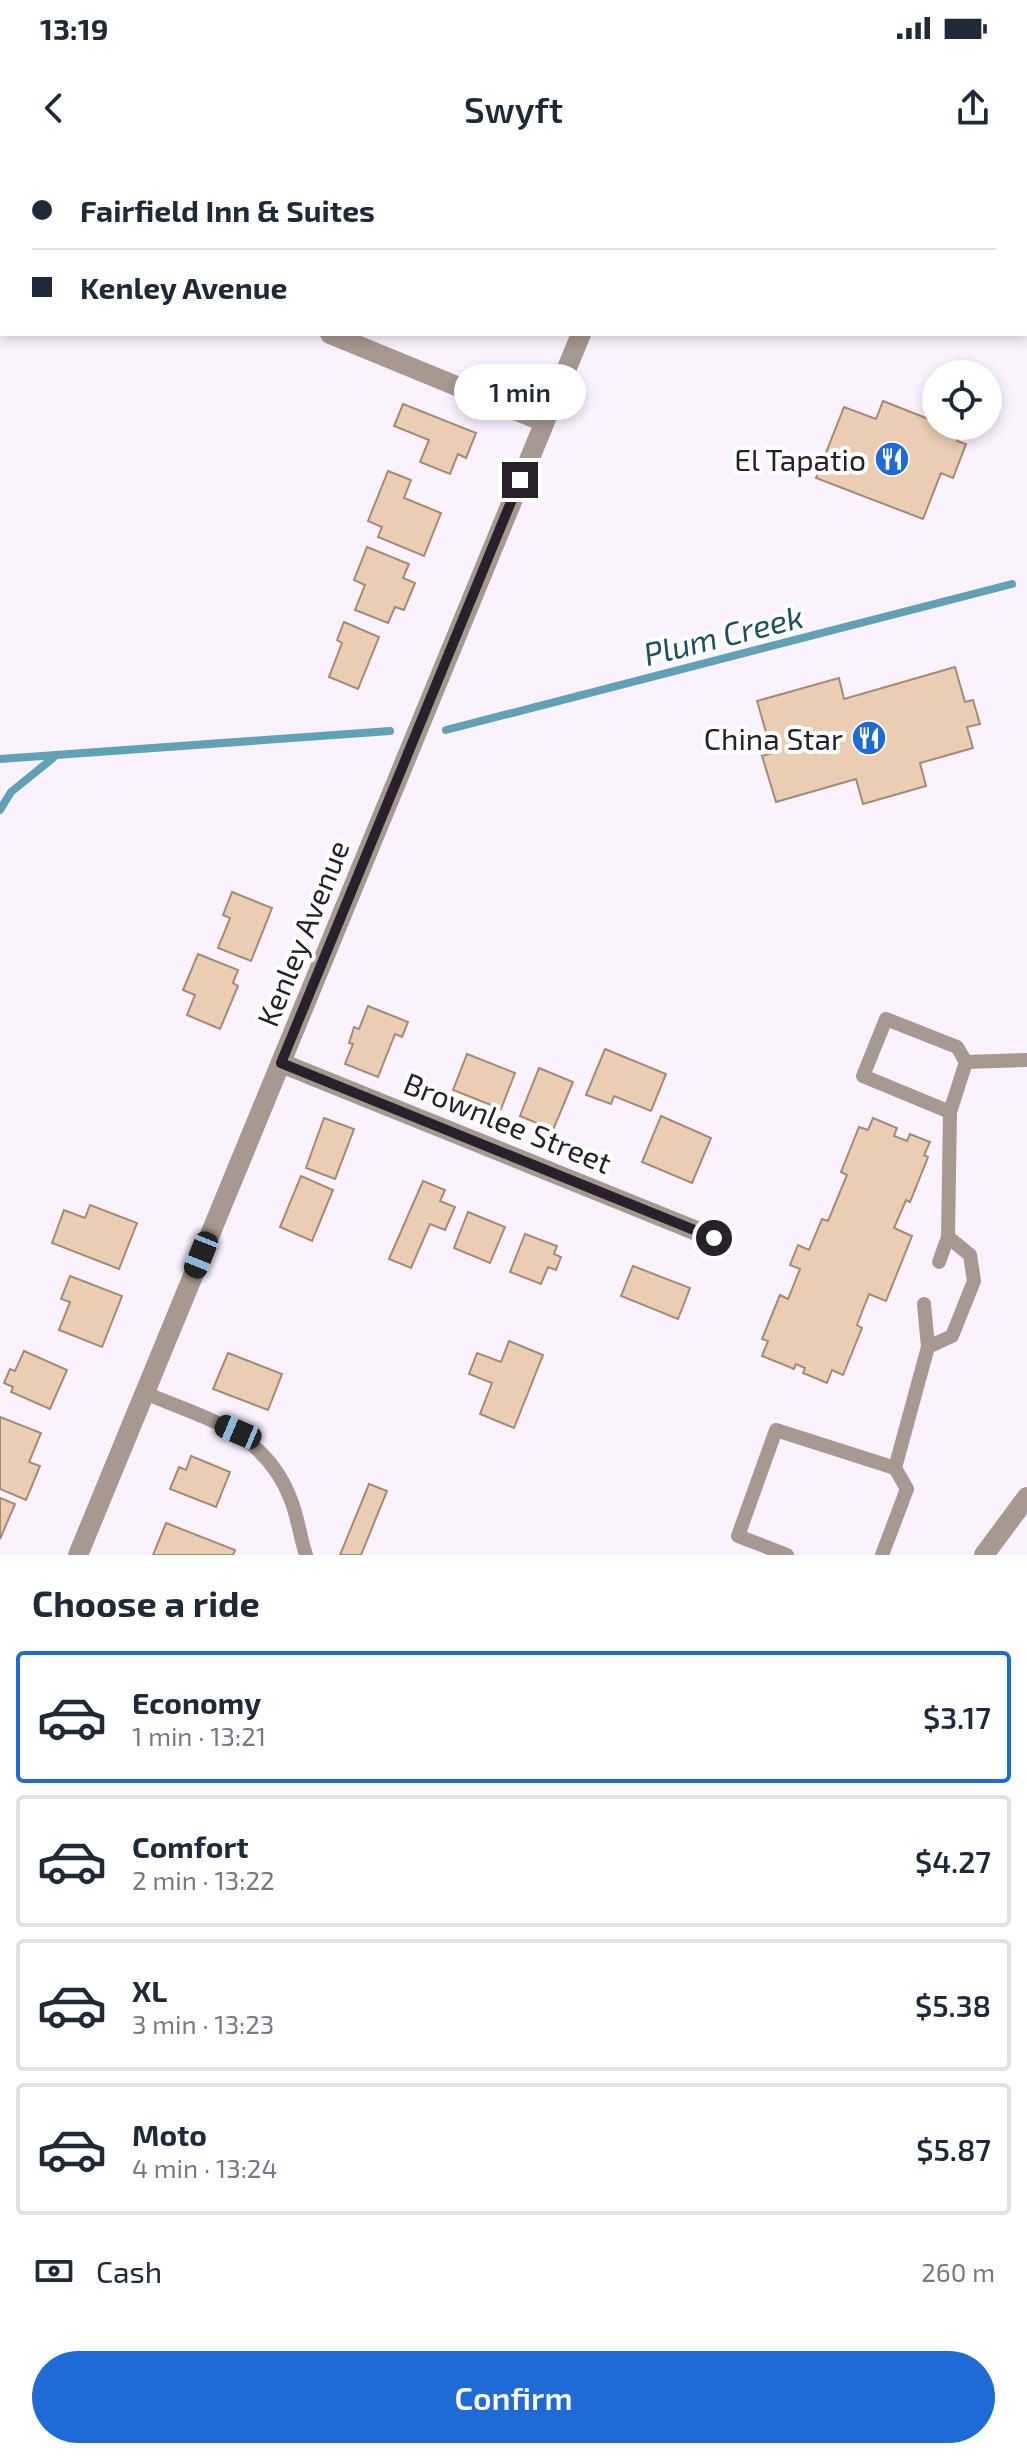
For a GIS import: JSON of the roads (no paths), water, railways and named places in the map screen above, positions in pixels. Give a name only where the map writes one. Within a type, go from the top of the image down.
[{"type":"street","points":[[335,336],[544,422]]},
{"type":"street","name":"Kenley Avenue","points":[[78,1555],[580,336]]},
{"type":"street","name":"Brownlee Street","points":[[281,1063],[714,1238]]},
{"type":"street","points":[[984,1555],[1027,1497]]},
{"type":"lane","points":[[939,1262],[948,1237],[950,1112],[966,1062],[957,1047],[886,1019],[863,1076],[950,1112]]},
{"type":"lane","points":[[966,1062],[1027,1060]]},
{"type":"lane","points":[[928,1347],[952,1336],[974,1281],[970,1255],[948,1237]]},
{"type":"lane","points":[[895,1468],[928,1347],[924,1304]]},
{"type":"lane","points":[[145,1393],[238,1432],[256,1446],[291,1500],[306,1555]]},
{"type":"lane","points":[[787,1555],[738,1536],[776,1430],[895,1468],[907,1489],[882,1555]]},
{"type":"waterway","name":"Plum Creek","points":[[446,730],[1012,584]]},
{"type":"waterway","name":"Plum Creek","points":[[0,759],[390,731]]},
{"type":"waterway","points":[[0,810],[11,792],[53,758]]},
{"type":"place","name":"El Tapatio","points":[[892,459]]},
{"type":"place","name":"China Star","points":[[869,738]]}]
